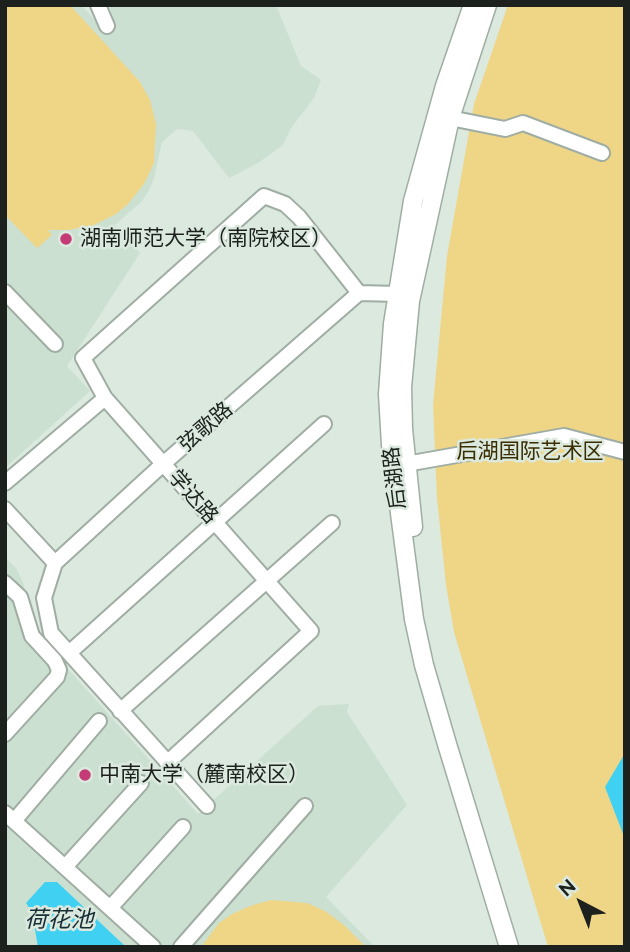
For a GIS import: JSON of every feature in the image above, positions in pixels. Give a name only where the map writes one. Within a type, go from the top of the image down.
[{"type":"main road","name":"后湖路","points":[[473,5],[442,99],[413,201],[398,294],[388,394],[391,445],[414,619],[439,718],[509,947]]},
{"type":"main road","name":"后湖路","points":[[488,5],[450,118],[410,302],[402,387],[415,555],[429,642],[519,947]]},
{"type":"street","points":[[98,5],[107,26]]},
{"type":"street","points":[[450,118],[505,129],[523,123],[602,153]]},
{"type":"street","name":"学达路","points":[[167,764],[311,631],[105,398],[83,358],[264,196],[285,204],[299,217],[359,293]]},
{"type":"street","points":[[5,292],[55,344]]},
{"type":"street","points":[[359,293],[398,294]]},
{"type":"street","name":"弦歌路","points":[[55,563],[163,464],[359,293]]},
{"type":"street","points":[[5,483],[105,398]]},
{"type":"street","points":[[69,653],[324,424]]},
{"type":"street","points":[[406,464],[564,436],[625,452]]},
{"type":"street","points":[[5,509],[55,563],[44,598],[51,633],[207,806]]},
{"type":"street","points":[[120,711],[332,523]]},
{"type":"street","points":[[5,583],[20,597],[32,636],[55,661],[59,670],[57,677],[5,734]]},
{"type":"street","points":[[99,721],[10,817],[153,947]]},
{"type":"street","points":[[65,867],[141,783]]},
{"type":"street","points":[[181,947],[305,806]]},
{"type":"street","points":[[110,908],[183,827]]},
{"type":"shaded area","name":"湖南师范大学（南院校区）","points":[[5,5],[81,5],[103,29],[114,20],[109,5],[276,5],[301,66],[321,80],[314,98],[291,128],[283,145],[258,163],[229,178],[193,131],[177,129],[162,142],[149,190],[142,201],[115,225],[140,253],[67,366],[90,391],[5,468]]},
{"type":"shaded area","name":"中南大学（麓南校区）","points":[[5,557],[16,568],[24,585],[33,630],[198,814],[318,706],[349,704],[347,712],[407,805],[326,897],[375,947],[5,947]]},
{"type":"green space","points":[[5,5],[70,5],[140,82],[150,100],[156,124],[154,163],[144,184],[128,204],[116,214],[94,225],[69,230],[48,230],[52,235],[37,248],[5,215]]},
{"type":"green space","name":"后湖国际艺术区","points":[[508,5],[625,5],[625,947],[548,947],[454,632],[446,585],[437,498],[433,405],[447,256],[474,104]]},
{"type":"green space","points":[[271,900],[307,903],[325,911],[366,947],[201,947],[219,923],[232,914]]},
{"type":"water","points":[[625,753],[625,839],[605,787]]},
{"type":"water","name":"荷花池","points":[[45,882],[57,882],[126,947],[38,947],[32,912],[26,903]]},
{"type":"place","name":"湖南师范大学（南院校区）","points":[[66,239]]},
{"type":"place","name":"中南大学（麓南校区）","points":[[85,775]]}]
